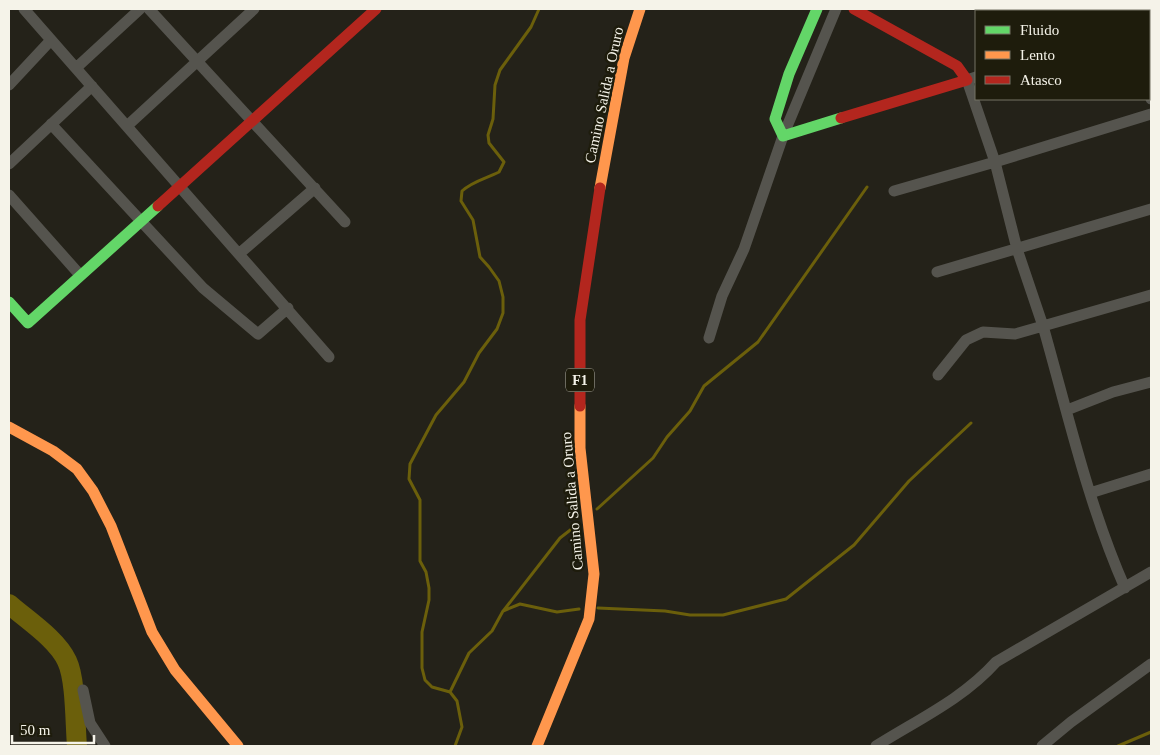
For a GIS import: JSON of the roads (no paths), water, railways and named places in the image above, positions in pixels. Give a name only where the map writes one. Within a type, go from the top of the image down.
[{"type":"main road","points":[[9,302],[28,323],[376,9]]},
{"type":"main road","name":"Camino Salida a Oruro","points":[[537,746],[589,619],[594,574],[580,448],[580,320],[599,193],[624,58],[640,9]]},
{"type":"main road","points":[[817,9],[789,74],[775,119],[783,136],[972,79]]},
{"type":"main road","points":[[854,9],[957,66],[972,79]]},
{"type":"main road","points":[[9,427],[53,451],[76,469],[93,491],[111,526],[152,632],[175,670],[238,746]]},
{"type":"street","points":[[24,9],[329,357]]},
{"type":"street","points":[[76,68],[140,9]]},
{"type":"street","points":[[149,9],[345,222]]},
{"type":"street","points":[[127,126],[254,9]]},
{"type":"street","points":[[710,338],[722,296],[744,249],[783,136],[836,9]]},
{"type":"street","points":[[9,85],[52,40]]},
{"type":"street","points":[[9,164],[92,86]]},
{"type":"street","points":[[978,100],[1017,249],[1043,326],[1090,493],[1115,566],[1125,588]]},
{"type":"street","points":[[894,190],[995,162],[1151,114]]},
{"type":"street","points":[[51,124],[203,288],[258,334],[288,308]]},
{"type":"street","points":[[240,254],[315,188]]},
{"type":"street","points":[[9,195],[80,275]]},
{"type":"street","points":[[937,272],[1151,209]]},
{"type":"street","points":[[938,375],[966,340],[984,332],[1015,334],[1151,295]]},
{"type":"street","points":[[1068,410],[1113,392],[1151,382]]},
{"type":"street","points":[[1090,493],[1151,474]]},
{"type":"street","points":[[876,746],[951,701],[984,675],[996,662],[1151,572]]},
{"type":"street","points":[[1042,746],[1071,722],[1151,664]]},
{"type":"street","points":[[83,690],[90,723],[105,746]]},
{"type":"waterway","points":[[455,746],[462,727],[457,701],[450,692],[432,687],[425,680],[422,668],[422,632],[429,600],[429,588],[426,572],[420,561],[420,500],[409,479],[410,464],[436,415],[464,382],[479,353],[497,329],[503,313],[503,297],[499,281],[480,257],[473,220],[461,201],[462,191],[475,182],[499,172],[504,162],[489,143],[488,135],[493,119],[495,85],[500,70],[531,27],[539,9]]},
{"type":"waterway","points":[[597,509],[653,458],[667,437],[690,411],[704,386],[758,342],[867,187]]},
{"type":"waterway","points":[[598,608],[665,611],[690,615],[723,615],[786,599],[854,545],[909,481],[971,423]]},
{"type":"waterway","points":[[504,610],[560,538],[578,524]]},
{"type":"waterway","points":[[9,604],[41,630],[56,645],[67,661],[74,690],[77,746]]},
{"type":"waterway","points":[[450,692],[469,653],[492,631],[503,611],[520,604],[557,612],[579,609]]},
{"type":"waterway","points":[[1118,746],[1151,732]]}]
